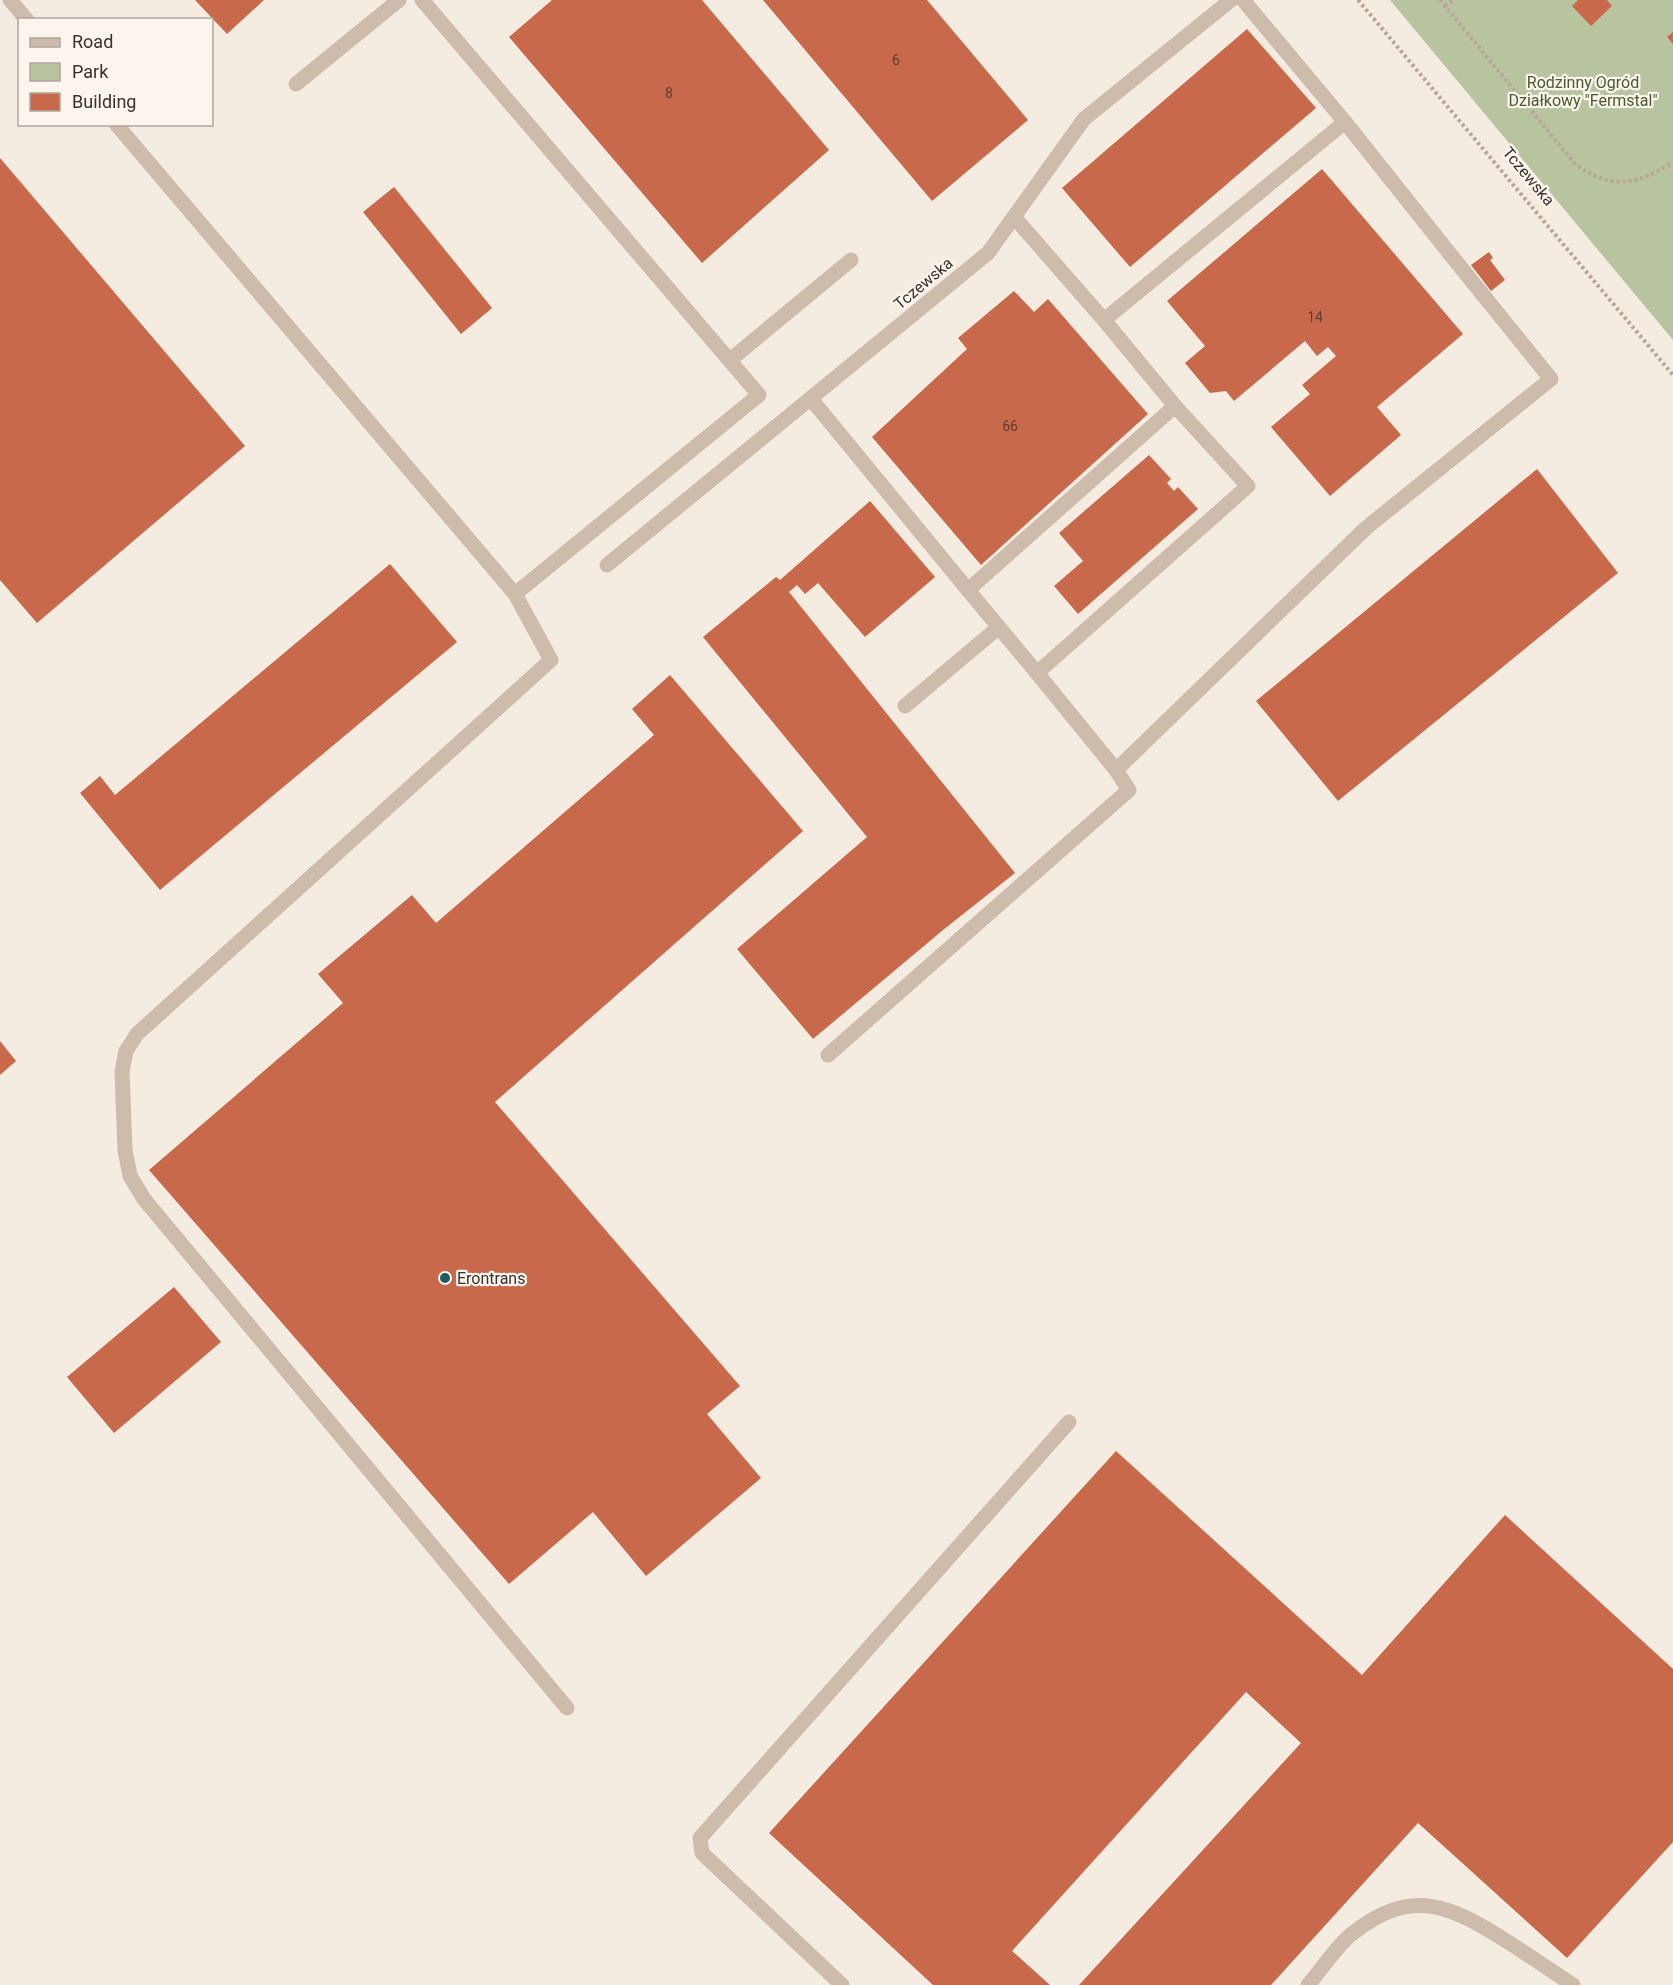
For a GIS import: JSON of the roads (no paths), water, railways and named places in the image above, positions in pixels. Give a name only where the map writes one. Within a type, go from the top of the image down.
[{"type":"street","points":[[10,0],[25,18]]},
{"type":"street","points":[[296,84],[399,0]]},
{"type":"street","points":[[422,0],[759,395],[515,594]]},
{"type":"street","name":"Tczewska","points":[[607,565],[988,253],[1084,119],[1230,0]]},
{"type":"street","points":[[1116,770],[1366,528],[1551,379],[1345,122],[1243,0]]},
{"type":"street","points":[[1104,320],[1345,122]]},
{"type":"street","points":[[118,126],[515,594],[551,660],[137,1034],[126,1051],[122,1072],[125,1150],[130,1176],[144,1199],[567,1708]]},
{"type":"street","points":[[1014,217],[1175,406],[1248,486],[1037,673]]},
{"type":"street","points":[[730,360],[851,260]]},
{"type":"street","points":[[811,399],[1116,770],[1129,790],[828,1055]]},
{"type":"street","points":[[968,590],[1175,406]]},
{"type":"street","points":[[905,706],[999,627]]},
{"type":"street","points":[[842,1985],[702,1853],[700,1838],[1069,1422]]},
{"type":"street","points":[[1308,1985],[1351,1934],[1380,1914],[1410,1905],[1442,1907],[1473,1920],[1574,1985]]},
{"type":"place","name":"Erontrans","points":[[445,1278]]},
{"type":"park label","name":"Rodzinny Ogród Działkowy \"Fermstal\"","points":[[1583,91]]}]
